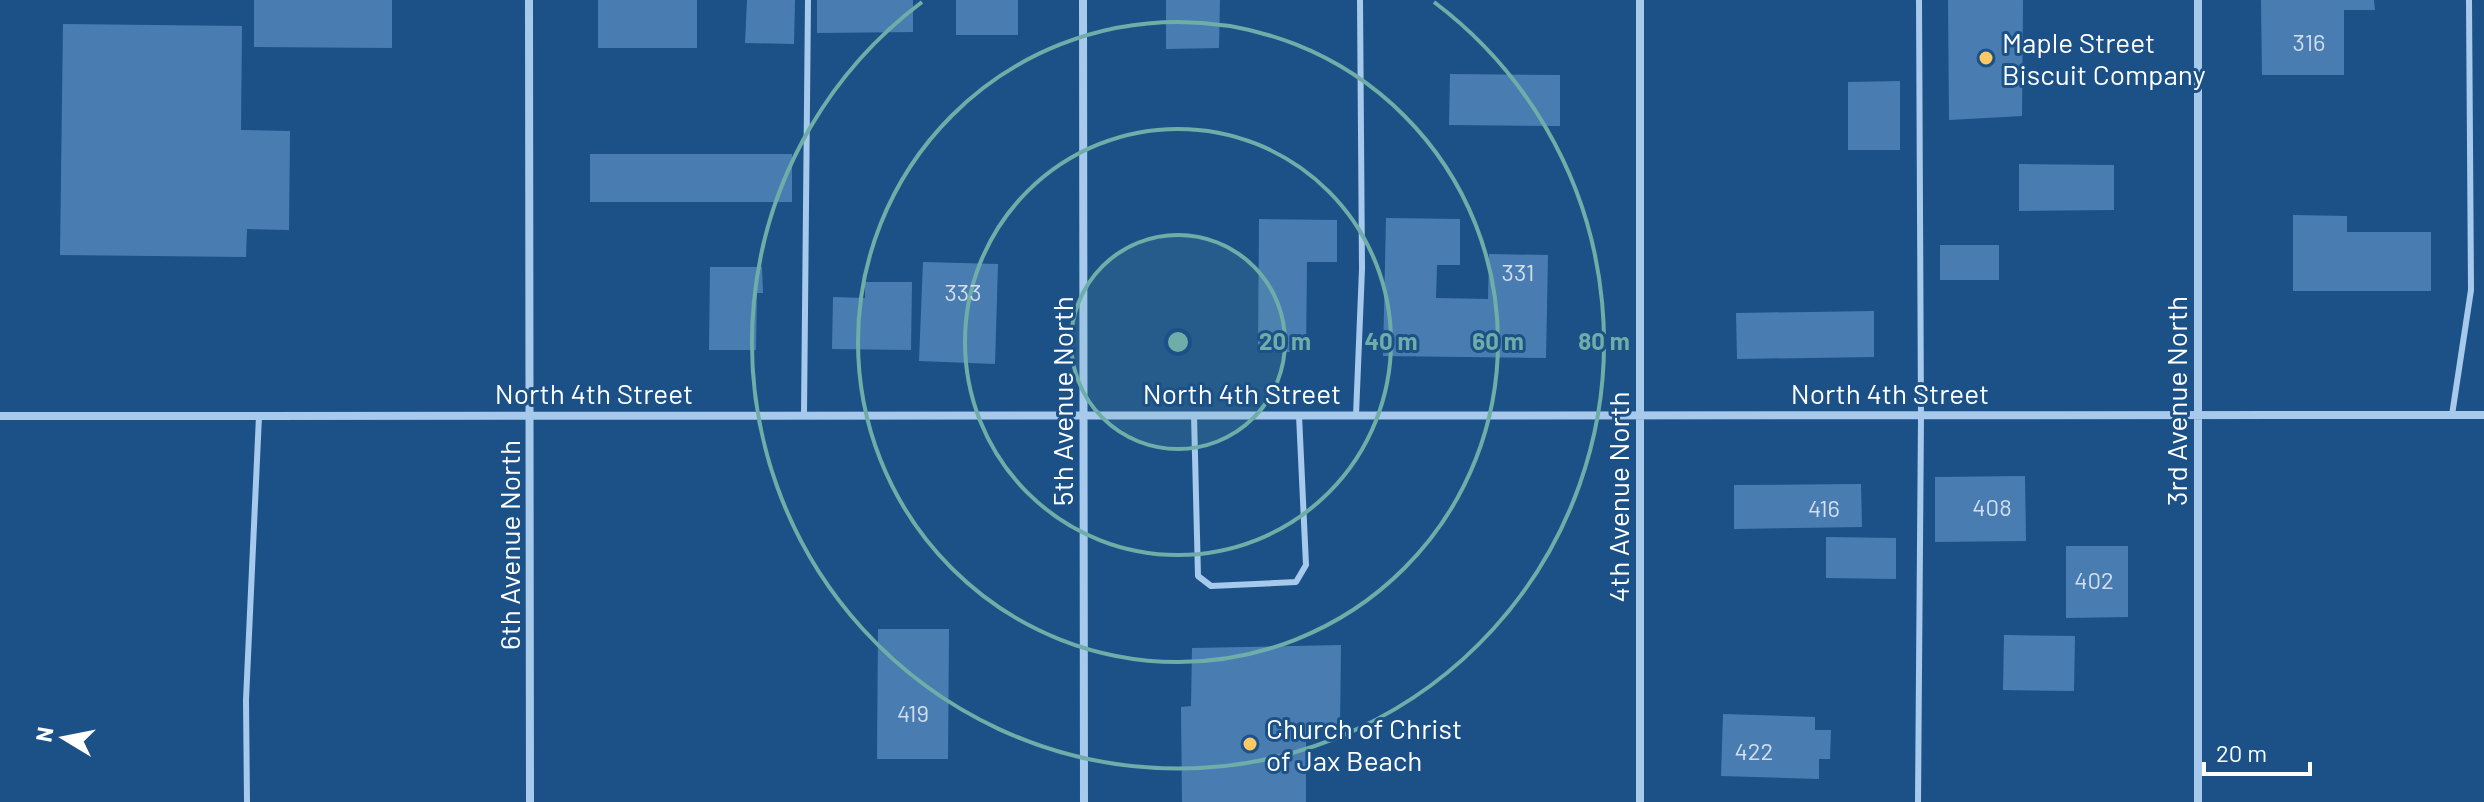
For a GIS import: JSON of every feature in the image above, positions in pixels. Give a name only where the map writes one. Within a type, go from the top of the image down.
[{"type":"street","name":"6th Avenue North","points":[[529,0],[530,802]]},
{"type":"street","name":"5th Avenue North","points":[[1083,0],[1084,802]]},
{"type":"street","name":"4th Avenue North","points":[[1640,0],[1640,802]]},
{"type":"street","name":"3rd Avenue North","points":[[2198,0],[2198,802]]},
{"type":"street","name":"North 4th Street","points":[[0,416],[2484,415]]},
{"type":"lane","points":[[804,415],[808,0]]},
{"type":"lane","points":[[1356,415],[1362,269],[1360,0]]},
{"type":"lane","points":[[1918,802],[1921,416],[1919,0]]},
{"type":"lane","points":[[2452,415],[2471,290],[2469,0]]},
{"type":"lane","points":[[1194,415],[1198,576],[1211,586],[1296,582],[1306,565],[1299,415]]},
{"type":"lane","points":[[247,802],[246,700],[259,416]]},
{"type":"building","points":[[254,0],[392,0],[392,48],[254,47]]},
{"type":"building","points":[[598,0],[697,0],[697,48],[598,48]]},
{"type":"building","points":[[747,0],[795,0],[794,44],[745,43]]},
{"type":"building","points":[[817,0],[913,0],[913,32],[817,33]]},
{"type":"building","points":[[956,0],[1018,0],[1018,35],[956,35]]},
{"type":"building","points":[[1166,0],[1220,0],[1219,48],[1166,49]]},
{"type":"building","name":"Maple Street Biscuit Company","points":[[1948,0],[2023,0],[2022,116],[1949,120]]},
{"type":"building","points":[[2261,0],[2374,0],[2375,10],[2344,10],[2344,75],[2262,75]]},
{"type":"building","points":[[63,24],[242,26],[241,130],[290,131],[289,230],[247,229],[246,257],[60,255]]},
{"type":"building","points":[[1450,74],[1560,75],[1560,126],[1449,125]]},
{"type":"building","points":[[1900,81],[1900,150],[1848,150],[1848,82]]},
{"type":"building","points":[[590,154],[792,154],[792,202],[590,202]]},
{"type":"building","points":[[2019,164],[2114,165],[2114,210],[2019,211]]},
{"type":"building","points":[[2293,215],[2347,216],[2347,232],[2431,232],[2431,291],[2293,291]]},
{"type":"building","points":[[1386,218],[1460,219],[1460,265],[1437,265],[1436,298],[1488,299],[1489,254],[1548,255],[1546,358],[1383,356]]},
{"type":"building","points":[[1259,219],[1337,220],[1337,262],[1307,262],[1306,352],[1258,352]]},
{"type":"building","points":[[1940,245],[1999,245],[1999,280],[1940,280]]},
{"type":"building","points":[[923,262],[998,264],[995,364],[919,361]]},
{"type":"building","points":[[710,267],[762,267],[763,293],[757,293],[756,350],[709,350]]},
{"type":"building","points":[[865,282],[912,282],[911,350],[832,349],[833,297],[865,298]]},
{"type":"building","points":[[1874,311],[1874,357],[1737,359],[1736,313]]},
{"type":"building","points":[[2025,476],[2026,541],[1935,542],[1935,477]]},
{"type":"building","points":[[1861,484],[1862,527],[1734,529],[1734,485]]},
{"type":"building","points":[[1826,537],[1896,538],[1896,579],[1826,578]]},
{"type":"building","points":[[2066,546],[2128,546],[2128,617],[2066,618]]},
{"type":"building","points":[[878,629],[949,629],[948,759],[877,759]]},
{"type":"building","points":[[2004,635],[2075,636],[2074,691],[2003,690]]},
{"type":"building","points":[[1341,645],[1340,727],[1306,728],[1306,802],[1182,802],[1181,707],[1191,706],[1192,648]]},
{"type":"building","points":[[1723,714],[1815,717],[1815,730],[1831,730],[1830,759],[1819,759],[1819,779],[1721,776]]},
{"type":"place","name":"Maple Street Biscuit Company","points":[[1986,58]]},
{"type":"place","name":"Church of Christ of Jax Beach","points":[[1250,744]]}]
